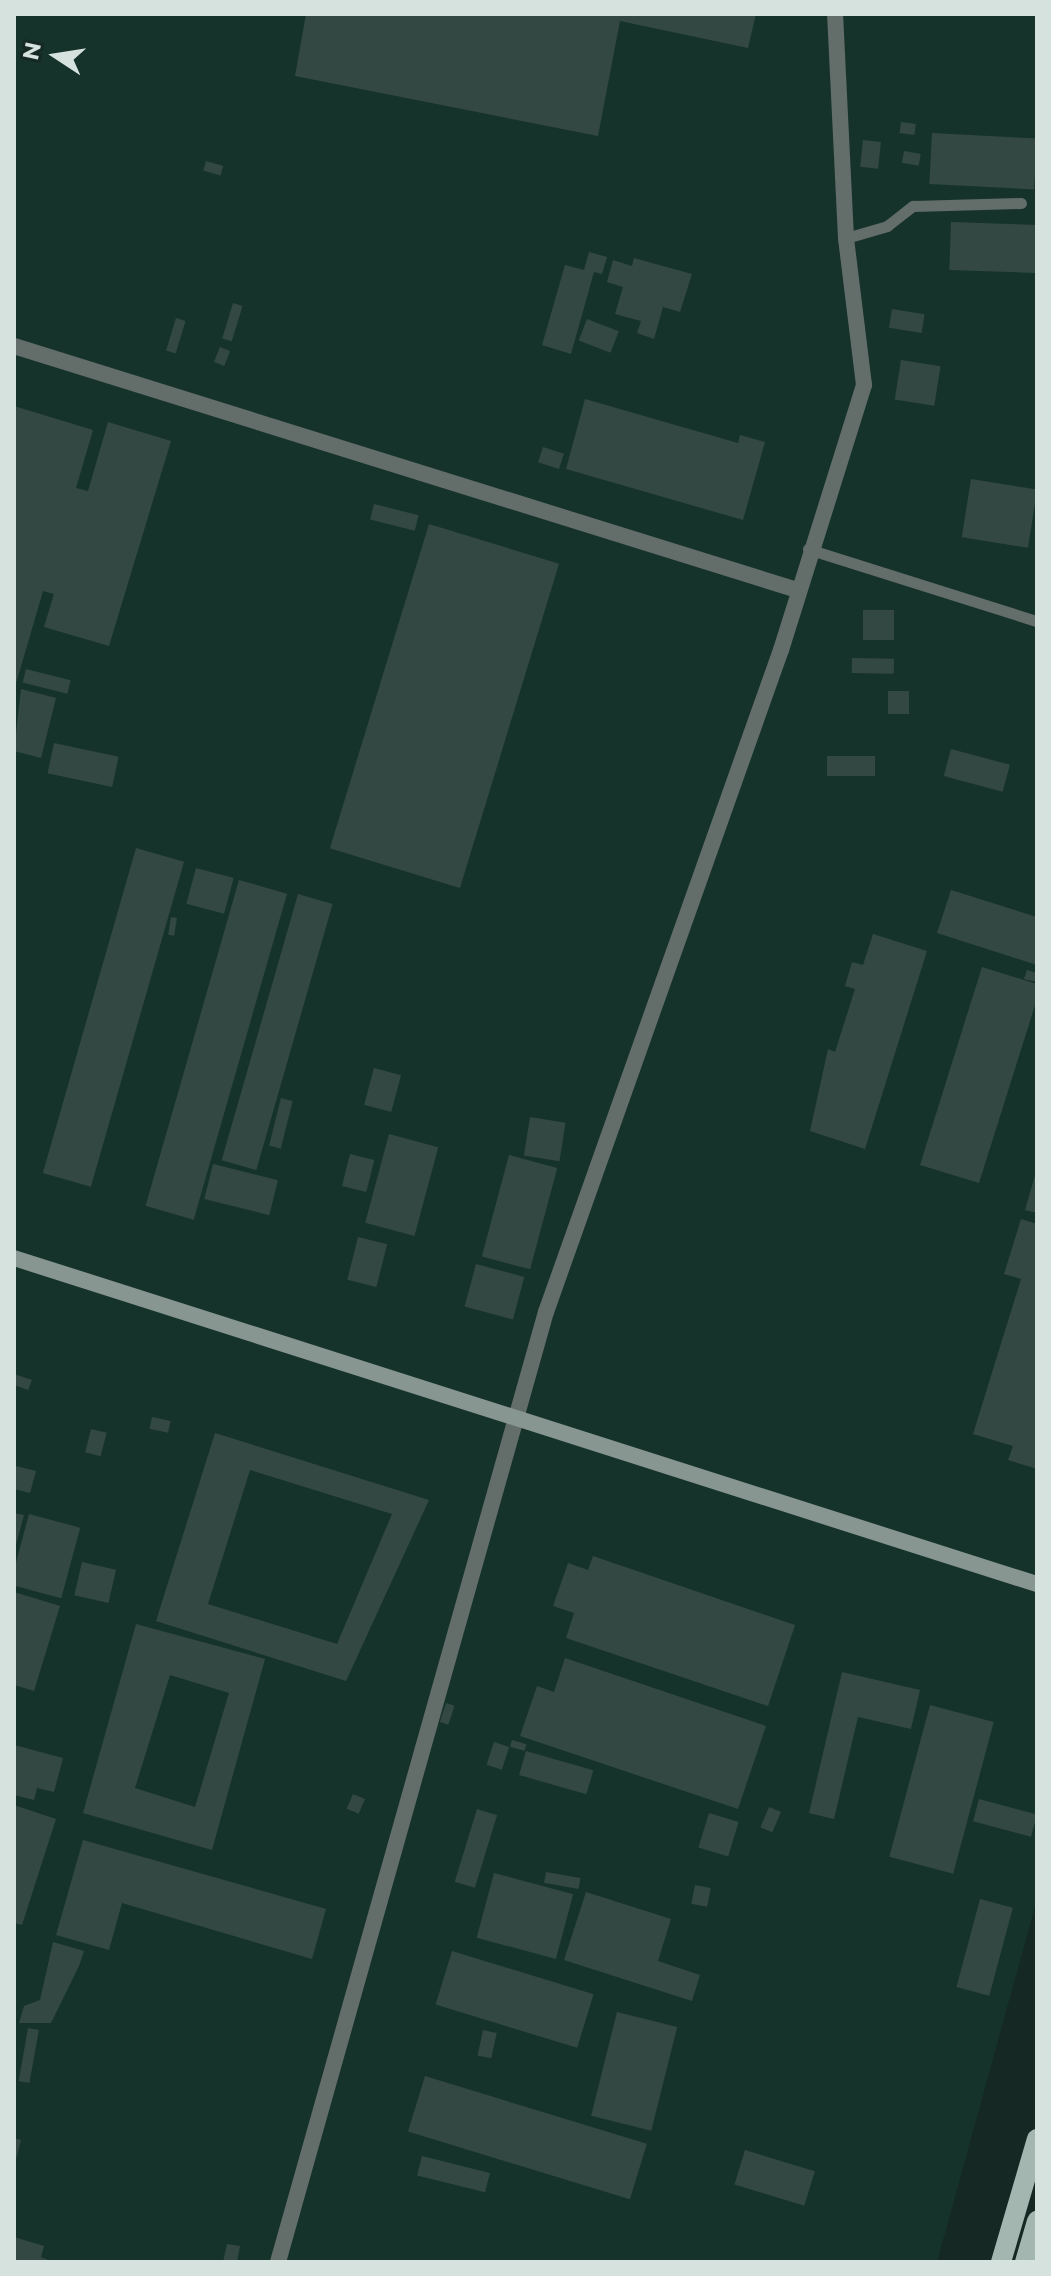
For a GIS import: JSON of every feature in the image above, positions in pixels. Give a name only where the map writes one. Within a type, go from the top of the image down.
[{"type":"main road","points":[[1001,2262],[1037,2139]]},
{"type":"main road","points":[[1025,2262],[1037,2221]]},
{"type":"street","points":[[278,2262],[513,1420],[864,385],[846,238],[835,14]]},
{"type":"street","points":[[14,346],[797,590]]},
{"type":"street","points":[[14,1258],[513,1420],[1037,1584]]},
{"type":"lane","points":[[846,238],[887,226],[913,206],[1021,203]]},
{"type":"lane","points":[[808,549],[1037,621]]},
{"type":"shaded area","points":[[14,14],[1037,14],[1037,1899],[937,2262],[14,2262]]},
{"type":"building","points":[[306,14],[756,14],[748,48],[620,21],[598,136],[295,76]]},
{"type":"building","points":[[901,122],[916,124],[914,135],[899,133]]},
{"type":"building","points":[[932,133],[1037,138],[1034,189],[929,184]]},
{"type":"building","points":[[863,140],[881,142],[878,169],[860,167]]},
{"type":"building","points":[[904,151],[921,154],[919,166],[902,163]]},
{"type":"building","points":[[206,161],[223,166],[221,176],[203,171]]},
{"type":"building","points":[[951,222],[1037,225],[1035,273],[949,270]]},
{"type":"building","points":[[589,252],[607,257],[602,274],[594,272],[571,354],[542,345],[565,265],[584,270]]},
{"type":"building","points":[[634,258],[692,274],[680,312],[663,307],[654,339],[637,333],[641,321],[615,314],[623,287],[607,282],[613,260],[632,266]]},
{"type":"building","points":[[233,303],[243,306],[232,341],[222,338]]},
{"type":"building","points":[[892,309],[925,314],[922,333],[889,328]]},
{"type":"building","points":[[176,318],[186,321],[176,353],[166,351]]},
{"type":"building","points":[[587,319],[619,331],[610,353],[579,340]]},
{"type":"building","points":[[220,347],[230,351],[224,366],[214,362]]},
{"type":"building","points":[[901,360],[941,366],[934,406],[895,400]]},
{"type":"building","points":[[585,399],[738,443],[740,435],[765,442],[743,520],[566,469]]},
{"type":"building","points":[[14,406],[93,430],[76,488],[88,491],[108,422],[171,441],[109,646],[44,627],[54,594],[43,591],[15,687]]},
{"type":"building","points":[[543,447],[564,454],[559,469],[538,462]]},
{"type":"building","points":[[971,479],[1037,489],[1028,548],[962,537]]},
{"type":"building","points":[[374,504],[419,515],[415,531],[370,520]]},
{"type":"building","points":[[429,524],[559,564],[460,888],[330,848]]},
{"type":"building","points":[[863,610],[894,610],[894,640],[863,640]]},
{"type":"building","points":[[852,658],[894,659],[894,674],[852,673]]},
{"type":"building","points":[[26,669],[71,680],[67,694],[23,683]]},
{"type":"building","points":[[21,689],[56,698],[41,758],[14,751]]},
{"type":"building","points":[[888,691],[909,691],[909,714],[888,714]]},
{"type":"building","points":[[54,743],[119,757],[112,787],[48,773]]},
{"type":"building","points":[[951,749],[1010,765],[1003,792],[944,776]]},
{"type":"building","points":[[827,756],[875,756],[875,776],[827,776]]},
{"type":"building","points":[[136,848],[184,862],[91,1187],[43,1173]]},
{"type":"building","points":[[196,868],[234,878],[224,914],[186,904]]},
{"type":"building","points":[[239,880],[287,894],[194,1220],[146,1206]]},
{"type":"building","points":[[951,890],[1037,917],[1037,965],[937,933]]},
{"type":"building","points":[[298,894],[333,904],[256,1170],[222,1160]]},
{"type":"building","points":[[171,917],[177,918],[174,936],[168,935]]},
{"type":"building","points":[[873,934],[927,951],[865,1149],[810,1131],[828,1049],[835,1052],[855,989],[845,986],[852,962],[863,965]]},
{"type":"building","points":[[982,967],[1037,984],[1037,999],[979,1183],[920,1165]]},
{"type":"building","points":[[1027,970],[1037,973],[1037,982],[1024,979]]},
{"type":"building","points":[[374,1068],[401,1075],[391,1112],[364,1105]]},
{"type":"building","points":[[281,1098],[293,1101],[281,1148],[269,1146]]},
{"type":"building","points":[[530,1117],[566,1123],[559,1161],[524,1156]]},
{"type":"building","points":[[389,1134],[438,1147],[414,1236],[365,1223]]},
{"type":"building","points":[[350,1154],[374,1160],[366,1192],[342,1186]]},
{"type":"building","points":[[509,1155],[557,1168],[530,1269],[482,1256]]},
{"type":"building","points":[[213,1164],[278,1180],[269,1215],[204,1199]]},
{"type":"building","points":[[1037,1172],[1037,1213],[1025,1210]]},
{"type":"building","points":[[1021,1219],[1037,1224],[1037,1469],[1008,1460],[1013,1446],[973,1434],[1021,1279],[1004,1274]]},
{"type":"building","points":[[358,1237],[387,1244],[376,1287],[347,1280]]},
{"type":"building","points":[[476,1264],[524,1277],[513,1319],[465,1307]]},
{"type":"building","points":[[14,1374],[32,1380],[28,1390],[14,1385]]},
{"type":"building","points":[[152,1417],[171,1421],[168,1433],[150,1429]]},
{"type":"building","points":[[91,1429],[107,1433],[101,1456],[85,1452]]},
{"type":"building","points":[[215,1433],[429,1500],[346,1681],[156,1621]],"holes":[[[250,1470],[392,1514],[337,1644],[208,1604]]]},
{"type":"building","points":[[16,1466],[36,1471],[30,1493],[14,1489]]},
{"type":"building","points":[[14,1513],[24,1515],[15,1548],[14,1548]]},
{"type":"building","points":[[29,1514],[80,1528],[61,1598],[14,1586],[14,1570]]},
{"type":"building","points":[[593,1556],[795,1625],[768,1706],[566,1638],[574,1613],[553,1606],[568,1563],[588,1570]]},
{"type":"building","points":[[82,1562],[116,1570],[108,1603],[74,1595]]},
{"type":"building","points":[[14,1592],[60,1606],[34,1691],[14,1685]]},
{"type":"building","points":[[136,1624],[265,1659],[212,1850],[83,1813]],"holes":[[[170,1675],[229,1693],[195,1807],[135,1788]]]},
{"type":"building","points":[[565,1658],[766,1726],[738,1809],[520,1736],[537,1686],[554,1692]]},
{"type":"building","points":[[842,1672],[920,1690],[911,1729],[858,1717],[834,1819],[809,1813]]},
{"type":"building","points":[[446,1703],[455,1706],[448,1725],[440,1722]]},
{"type":"building","points":[[930,1705],[994,1722],[953,1874],[889,1857]]},
{"type":"building","points":[[512,1740],[526,1744],[524,1751],[510,1747]]},
{"type":"building","points":[[494,1742],[509,1747],[502,1770],[487,1765]]},
{"type":"building","points":[[14,1745],[63,1758],[54,1792],[37,1788],[34,1800],[14,1795]]},
{"type":"building","points":[[526,1751],[593,1770],[586,1794],[519,1775]]},
{"type":"building","points":[[353,1794],[365,1799],[359,1814],[347,1809]]},
{"type":"building","points":[[979,1799],[1037,1815],[1031,1837],[973,1821]]},
{"type":"building","points":[[14,1805],[56,1819],[22,1925],[14,1923]]},
{"type":"building","points":[[769,1807],[781,1812],[772,1832],[760,1827]]},
{"type":"building","points":[[477,1809],[497,1815],[475,1888],[455,1882]]},
{"type":"building","points":[[709,1813],[739,1822],[728,1856],[698,1847]]},
{"type":"building","points":[[83,1840],[326,1909],[312,1959],[122,1903],[109,1950],[56,1935]]},
{"type":"building","points":[[546,1872],[580,1878],[579,1889],[544,1883]]},
{"type":"building","points":[[494,1873],[573,1894],[556,1959],[477,1938]]},
{"type":"building","points":[[695,1885],[711,1888],[707,1907],[691,1904]]},
{"type":"building","points":[[586,1892],[671,1919],[658,1961],[700,1975],[692,2001],[564,1960]]},
{"type":"building","points":[[980,1899],[1013,1908],[989,1996],[956,1987]]},
{"type":"building","points":[[53,1942],[84,1951],[79,1966],[51,2023],[19,2023],[24,2006],[40,2000]]},
{"type":"building","points":[[452,1951],[594,1994],[577,2048],[436,2005]]},
{"type":"building","points":[[617,2012],[677,2027],[651,2131],[591,2116]]},
{"type":"building","points":[[28,2028],[39,2030],[29,2083],[19,2081]]},
{"type":"building","points":[[483,2030],[497,2033],[491,2058],[478,2055]]},
{"type":"building","points":[[425,2076],[647,2144],[630,2199],[408,2131]]},
{"type":"building","points":[[14,2138],[21,2140],[15,2163],[14,2163]]},
{"type":"building","points":[[745,2150],[815,2171],[804,2206],[734,2184]]},
{"type":"building","points":[[422,2156],[490,2173],[485,2192],[417,2175]]},
{"type":"building","points":[[14,2237],[44,2246],[41,2257],[53,2262],[14,2262]]},
{"type":"building","points":[[227,2244],[240,2246],[237,2262],[223,2262]]}]
